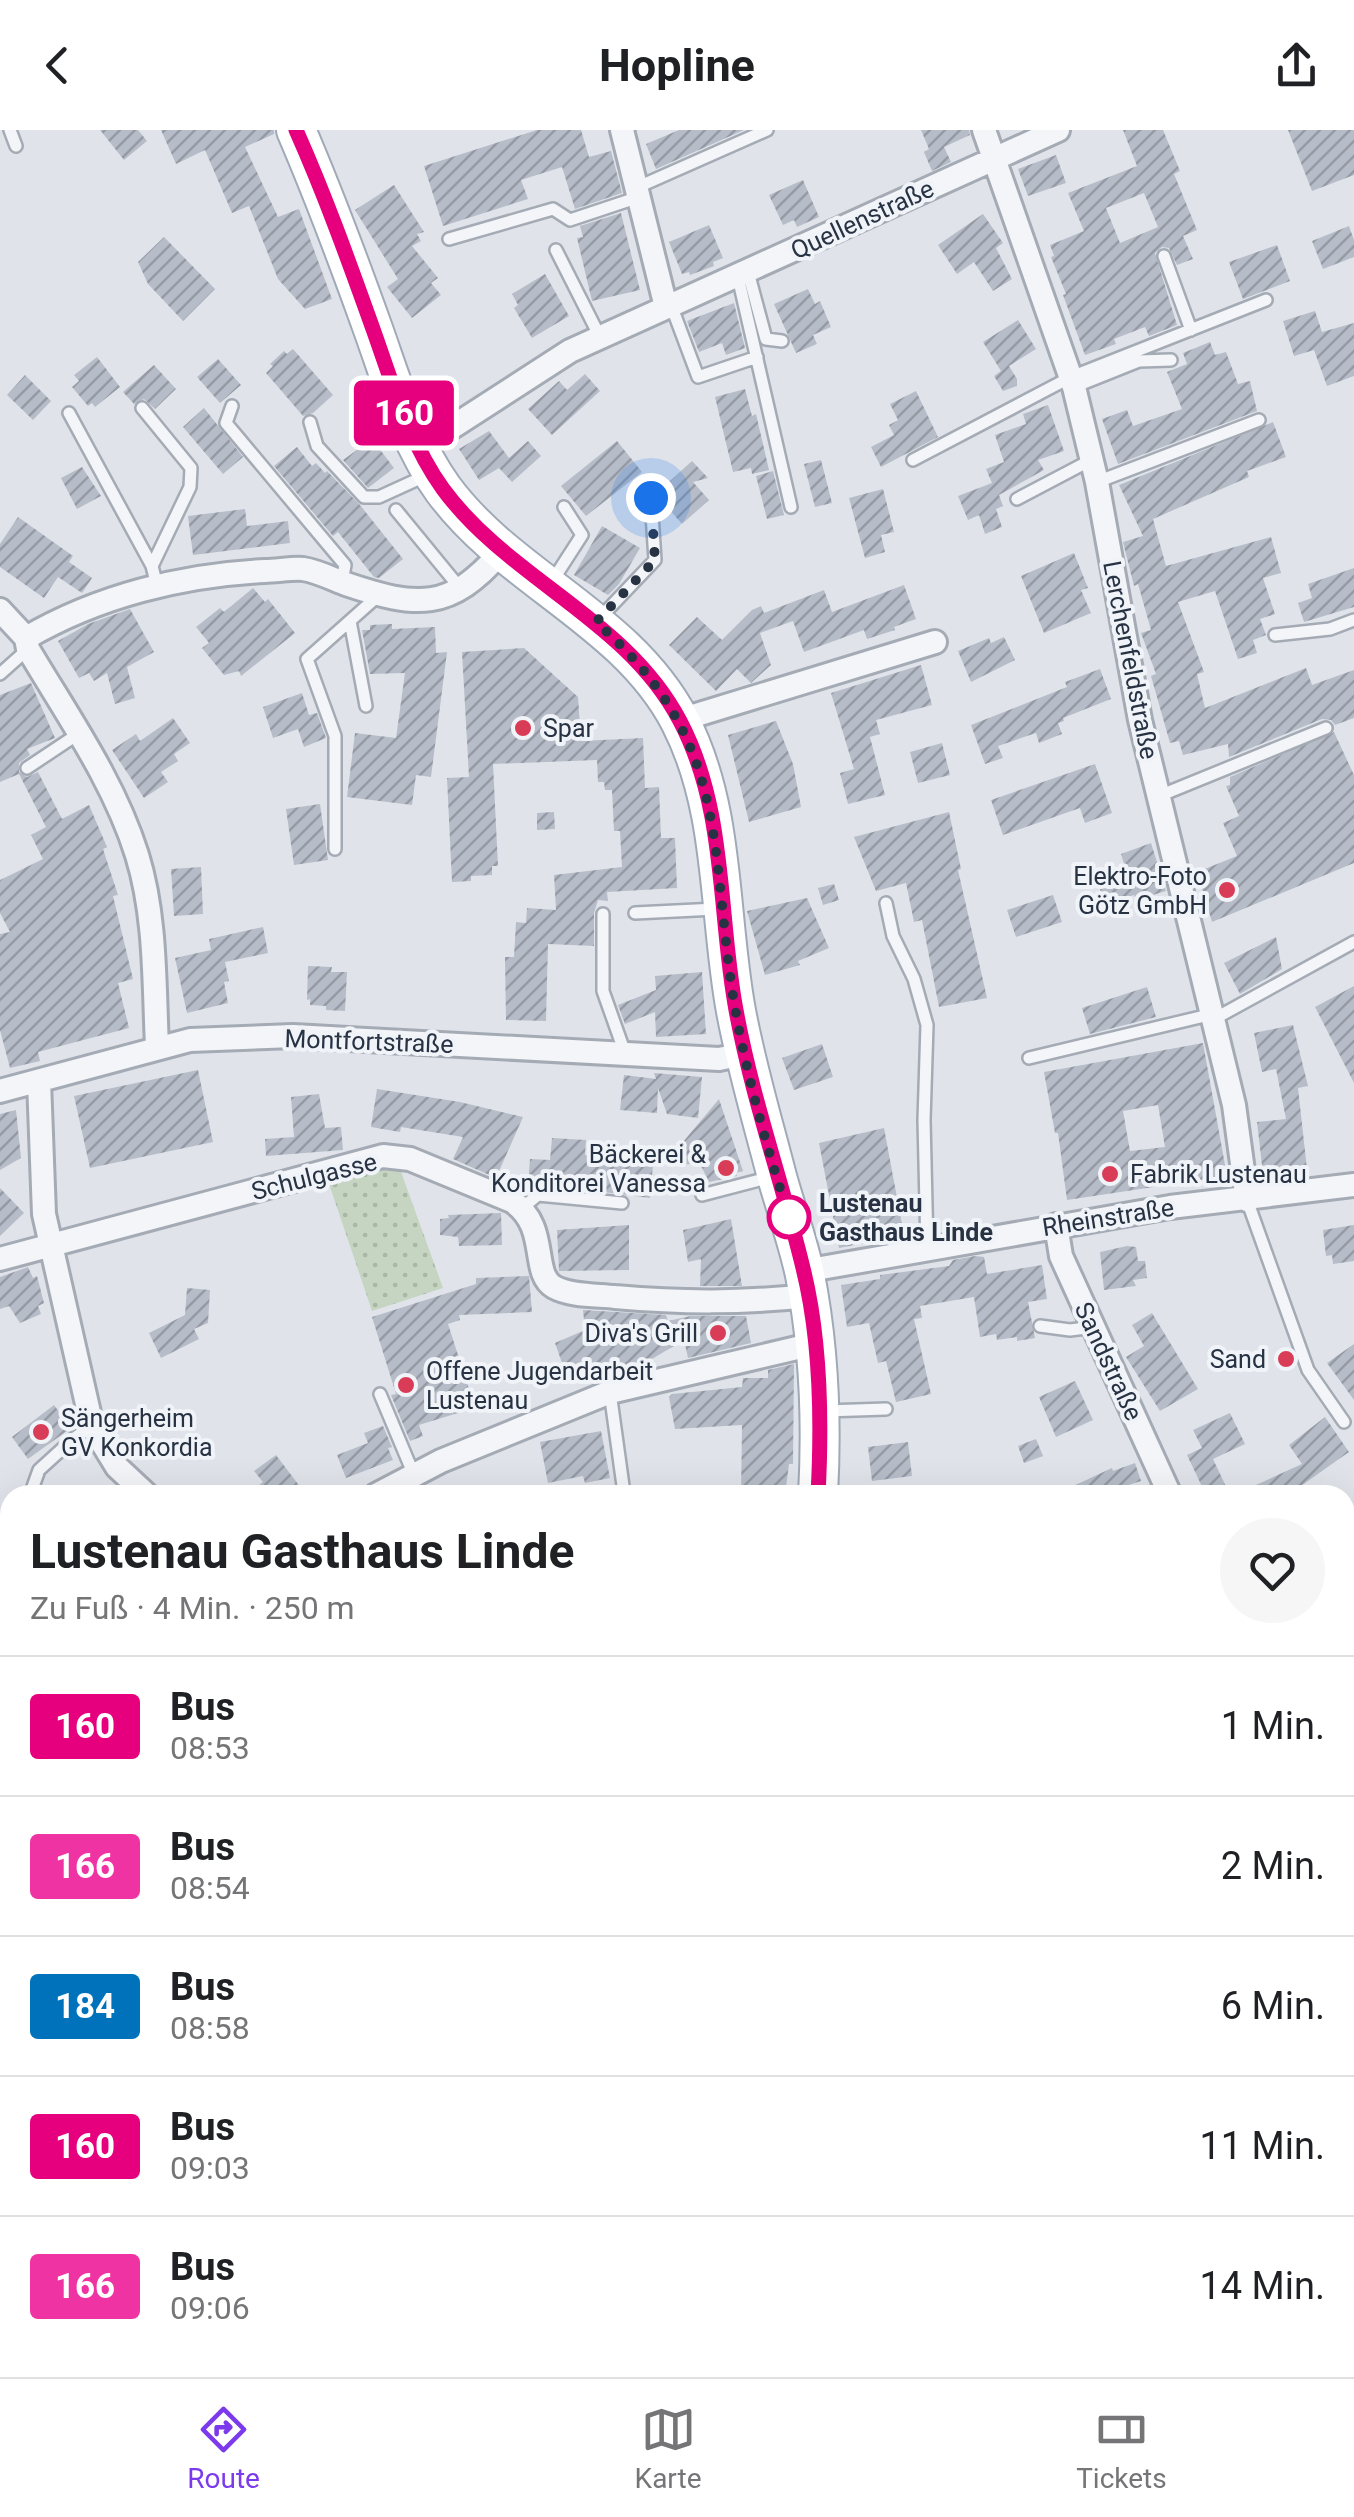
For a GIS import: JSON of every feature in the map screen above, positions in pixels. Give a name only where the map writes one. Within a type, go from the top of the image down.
[{"type":"main road","points":[[296,130],[399,402],[441,487],[501,552],[596,622],[654,681],[680,720],[711,808],[744,1054],[806,1283],[818,1410],[818,1485]]},
{"type":"street","points":[[622,130],[668,306]]},
{"type":"street","name":"Lerchenfeldstraße","points":[[984,130],[1073,382],[1094,471],[1140,720],[1234,1105],[1247,1200]]},
{"type":"street","name":"Quellenstraße","points":[[427,460],[570,350],[1058,130]]},
{"type":"street","points":[[27,643],[48,624],[136,590],[154,576],[304,569],[391,599],[447,598],[501,552]]},
{"type":"street","points":[[0,610],[27,643],[112,792],[137,855],[151,917],[158,1047]]},
{"type":"street","points":[[680,720],[935,642]]},
{"type":"street","name":"Montfortstraße","points":[[0,1090],[190,1040],[293,1036],[720,1059],[744,1054]]},
{"type":"street","points":[[39,1082],[44,1214],[92,1426],[117,1467],[136,1485]]},
{"type":"street","name":"Schulgasse","points":[[0,1258],[383,1156],[422,1164],[512,1200],[522,1208]]},
{"type":"street","name":"Rheinstraße","points":[[806,1283],[927,1248],[1170,1206],[1354,1185]]},
{"type":"street","points":[[522,1208],[534,1224],[543,1275],[554,1287],[694,1304],[806,1283]]},
{"type":"street","name":"Sandstraße","points":[[1056,1225],[1062,1256],[1165,1485]]},
{"type":"street","points":[[395,1485],[610,1392],[814,1344]]},
{"type":"lane","points":[[10,130],[16,146]]},
{"type":"lane","points":[[449,239],[553,209],[570,220],[639,192],[767,130]]},
{"type":"lane","points":[[556,250],[600,338]]},
{"type":"lane","points":[[1164,256],[1191,330]]},
{"type":"lane","points":[[743,275],[766,338],[782,341]]},
{"type":"lane","points":[[743,275],[756,357],[791,508]]},
{"type":"lane","points":[[913,460],[1073,382],[1266,300]]},
{"type":"lane","points":[[668,306],[698,377],[756,357]]},
{"type":"lane","points":[[1073,382],[1139,361],[1171,360]]},
{"type":"lane","points":[[232,406],[226,423],[345,565],[342,582]]},
{"type":"lane","points":[[142,408],[191,468],[190,487],[154,576]]},
{"type":"lane","points":[[69,413],[154,576]]},
{"type":"lane","points":[[1017,499],[1259,420]]},
{"type":"lane","points":[[310,422],[317,446],[364,497],[378,498],[427,460]]},
{"type":"lane","points":[[596,622],[655,560],[651,498]]},
{"type":"lane","points":[[549,587],[582,534],[564,507]]},
{"type":"lane","points":[[396,510],[461,589]]},
{"type":"lane","points":[[335,849],[335,736],[307,659],[379,595]]},
{"type":"lane","points":[[1275,635],[1330,629],[1354,620]]},
{"type":"lane","points":[[350,621],[366,706]]},
{"type":"lane","points":[[0,674],[27,643]]},
{"type":"lane","points":[[1159,796],[1326,728]]},
{"type":"lane","points":[[27,768],[78,734]]},
{"type":"lane","points":[[886,904],[927,1025],[927,1248]]},
{"type":"lane","points":[[635,912],[723,909]]},
{"type":"lane","points":[[604,914],[604,991],[625,1054]]},
{"type":"lane","points":[[1029,1058],[1214,1017],[1354,942]]},
{"type":"lane","points":[[702,1195],[777,1176]]},
{"type":"lane","points":[[522,1208],[538,1194],[622,1202]]},
{"type":"lane","points":[[1247,1200],[1308,1370],[1344,1422]]},
{"type":"lane","points":[[1040,1326],[1070,1330],[1094,1327]]},
{"type":"lane","points":[[610,1392],[623,1485]]},
{"type":"lane","points":[[380,1394],[414,1475]]},
{"type":"lane","points":[[818,1410],[886,1409]]},
{"type":"lane","points":[[34,1485],[39,1470],[92,1426]]},
{"type":"green space","points":[[396,1158],[443,1288],[372,1311],[325,1172]]},
{"type":"building","points":[[100,130],[138,130],[147,141],[124,160]]},
{"type":"building","points":[[161,130],[274,130],[274,134],[245,147],[278,217],[299,209],[332,299],[305,309],[278,279],[249,206],[232,213],[205,150],[176,164]]},
{"type":"building","points":[[537,130],[581,130],[589,157],[611,151],[622,193],[575,209],[562,167],[521,180],[528,199],[443,226],[424,166]]},
{"type":"building","points":[[679,130],[744,130],[656,169],[646,144]]},
{"type":"building","points":[[921,130],[969,130],[970,135],[944,147],[951,162],[932,171]]},
{"type":"building","points":[[1123,130],[1163,130],[1180,171],[1174,174],[1197,230],[1183,236],[1193,259],[1177,265],[1169,248],[1162,247],[1155,253],[1177,325],[1149,336],[1145,327],[1114,339],[1116,344],[1085,355],[1050,245],[1084,231],[1068,193],[1137,166]],"holes":[[[1144,193],[1158,227],[1120,243],[1106,208]]]},
{"type":"building","points":[[1288,130],[1354,130],[1354,175],[1312,191]]},
{"type":"building","points":[[1056,155],[1066,183],[1028,196],[1018,169]]},
{"type":"building","points":[[803,180],[819,217],[797,227],[794,220],[783,225],[769,195]]},
{"type":"building","points":[[394,185],[424,232],[417,234],[421,241],[412,246],[438,278],[431,283],[441,295],[412,318],[387,287],[398,279],[355,210]]},
{"type":"building","points":[[621,213],[640,290],[592,301],[577,238],[583,237],[580,226]]},
{"type":"building","points":[[983,214],[1003,243],[996,248],[1012,279],[993,291],[974,262],[957,274],[938,245]]},
{"type":"building","points":[[709,225],[723,258],[713,262],[714,266],[682,274],[669,242]]},
{"type":"building","points":[[1349,226],[1354,257],[1323,269],[1312,241]]},
{"type":"building","points":[[164,237],[215,289],[183,321],[148,284],[138,262]]},
{"type":"building","points":[[1277,245],[1290,281],[1243,299],[1229,262]]},
{"type":"building","points":[[545,274],[569,316],[532,338],[514,308],[518,305],[512,294]]},
{"type":"building","points":[[808,289],[815,304],[820,301],[831,327],[813,335],[817,344],[796,353],[774,304]]},
{"type":"building","points":[[734,303],[745,348],[726,355],[722,343],[699,352],[687,321]]},
{"type":"building","points":[[1315,311],[1322,332],[1354,323],[1354,376],[1327,386],[1314,350],[1294,356],[1283,321]]},
{"type":"building","points":[[1018,320],[1036,349],[1009,366],[1017,386],[1003,391],[994,376],[1001,371],[983,342]]},
{"type":"building","points":[[1210,342],[1215,355],[1226,352],[1238,384],[1250,381],[1257,411],[1118,464],[1102,419],[1127,410],[1133,426],[1182,409],[1167,372],[1187,364],[1183,353]]},
{"type":"building","points":[[293,349],[333,395],[313,413],[303,416],[266,373],[284,351],[287,354]]},
{"type":"building","points":[[97,357],[120,387],[95,407],[92,403],[88,406],[72,387],[79,381],[74,375]]},
{"type":"building","points":[[218,359],[241,385],[220,403],[197,377]]},
{"type":"building","points":[[154,365],[176,389],[155,409],[144,399],[134,404],[123,392]]},
{"type":"building","points":[[585,374],[600,391],[552,435],[528,409],[559,381],[567,390]]},
{"type":"building","points":[[25,375],[51,401],[33,420],[7,395]]},
{"type":"building","points":[[745,389],[752,416],[756,414],[769,470],[752,474],[751,468],[733,472],[715,397]]},
{"type":"building","points":[[916,391],[938,437],[881,467],[871,447],[894,435],[889,425],[898,420],[890,404]]},
{"type":"building","points":[[1048,405],[1064,451],[1038,460],[1044,470],[999,495],[1003,506],[996,509],[1002,527],[985,534],[979,515],[968,520],[958,496],[992,483],[986,469],[1004,462],[995,435],[1026,424],[1023,414]]},
{"type":"building","points":[[204,408],[243,457],[223,474],[183,427]]},
{"type":"building","points":[[1273,422],[1286,457],[1247,471],[1249,477],[1153,519],[1166,566],[1271,537],[1281,573],[1263,578],[1275,614],[1260,619],[1266,635],[1253,640],[1257,653],[1238,659],[1215,591],[1178,602],[1204,672],[1197,674],[1205,708],[1306,668],[1312,685],[1354,670],[1354,718],[1335,725],[1322,719],[1229,757],[1228,744],[1183,755],[1179,741],[1170,743],[1151,676],[1156,674],[1141,633],[1151,630],[1123,542],[1143,536],[1119,485]]},
{"type":"building","points":[[489,431],[509,458],[528,441],[541,456],[512,482],[499,468],[479,480],[459,449]]},
{"type":"building","points":[[372,439],[394,468],[368,488],[343,460]]},
{"type":"building","points":[[617,441],[642,472],[586,516],[561,486]]},
{"type":"building","points":[[297,447],[312,466],[316,463],[327,471],[360,505],[403,559],[379,578],[374,577],[338,532],[333,536],[274,466]]},
{"type":"building","points":[[821,460],[832,503],[815,507],[804,464]]},
{"type":"building","points":[[692,461],[708,478],[693,482],[709,500],[682,524],[669,509],[675,504],[660,490]]},
{"type":"building","points":[[82,467],[101,496],[77,509],[61,478]]},
{"type":"building","points":[[773,471],[784,515],[767,519],[756,476]]},
{"type":"building","points":[[883,489],[894,532],[881,535],[885,552],[865,558],[849,498]]},
{"type":"building","points":[[245,509],[247,526],[288,521],[290,543],[193,555],[188,516]]},
{"type":"building","points":[[18,517],[73,556],[69,562],[92,578],[82,593],[58,577],[44,598],[0,567],[0,544]]},
{"type":"building","points":[[602,526],[640,548],[608,595],[574,575]]},
{"type":"building","points":[[1074,553],[1088,588],[1081,590],[1091,613],[1044,633],[1021,576]]},
{"type":"building","points":[[1354,568],[1354,607],[1304,622],[1298,603],[1312,598],[1308,584]]},
{"type":"building","points":[[904,585],[916,619],[894,627],[895,630],[867,639],[864,630],[804,652],[793,621],[760,633],[771,665],[751,683],[737,669],[716,691],[669,645],[697,617],[722,640],[761,606],[764,613],[824,590],[832,612]]},
{"type":"building","points":[[253,588],[265,602],[268,599],[295,633],[241,676],[239,671],[224,675],[202,648],[209,643],[196,627],[220,608],[224,612]]},
{"type":"building","points":[[130,609],[154,652],[127,667],[135,698],[115,704],[107,673],[94,681],[89,673],[79,678],[58,641],[88,624]]},
{"type":"building","points":[[392,624],[392,629],[435,627],[436,653],[447,652],[431,777],[416,775],[412,805],[347,797],[355,733],[396,738],[405,673],[370,674],[362,630],[370,630],[370,625]]},
{"type":"building","points":[[1004,637],[1015,660],[971,682],[958,651],[989,638],[991,643]]},
{"type":"building","points":[[524,648],[578,697],[581,741],[643,738],[645,788],[659,787],[661,838],[675,838],[677,888],[607,892],[608,901],[598,900],[594,913],[594,946],[548,944],[546,1021],[506,1020],[505,957],[514,957],[516,922],[526,923],[527,908],[556,910],[554,875],[622,867],[620,831],[614,831],[612,790],[605,790],[604,782],[598,782],[597,760],[493,764],[498,866],[492,866],[492,875],[452,882],[447,778],[469,777],[462,652]]},
{"type":"building","points":[[921,665],[932,705],[876,720],[880,734],[870,737],[885,795],[848,804],[840,773],[854,769],[831,693]]},
{"type":"building","points":[[1100,669],[1111,699],[1063,718],[1058,723],[1062,734],[1039,743],[1036,733],[998,746],[1003,758],[985,764],[971,725],[1067,687],[1065,682]]},
{"type":"building","points":[[31,683],[55,738],[27,749],[30,755],[19,763],[19,772],[27,777],[38,772],[62,819],[89,805],[107,847],[103,849],[118,895],[113,896],[133,979],[118,983],[129,1028],[38,1052],[40,1061],[10,1068],[0,1030],[0,934],[10,932],[0,913],[0,880],[43,859],[31,835],[46,827],[19,774],[0,782],[0,695]]},
{"type":"building","points":[[302,693],[309,715],[317,713],[326,738],[304,747],[298,729],[273,738],[263,707]]},
{"type":"building","points":[[173,718],[190,743],[174,754],[178,761],[161,772],[168,782],[144,798],[112,750],[136,734],[140,741]]},
{"type":"building","points":[[776,721],[793,764],[801,807],[749,822],[728,735]]},
{"type":"building","points":[[1334,732],[1354,775],[1354,863],[1212,922],[1197,872],[1237,856],[1223,823],[1239,816],[1226,786],[1230,785],[1230,777]]},
{"type":"building","points":[[942,743],[950,775],[918,783],[910,752]]},
{"type":"building","points":[[1095,764],[1112,813],[1085,823],[1080,808],[1003,835],[991,800]]},
{"type":"building","points":[[320,804],[328,860],[294,865],[286,809]]},
{"type":"building","points":[[554,812],[555,829],[537,830],[537,813]]},
{"type":"building","points":[[949,812],[987,998],[939,1007],[922,920],[914,922],[906,883],[876,891],[854,837]]},
{"type":"building","points":[[1151,843],[1166,891],[1105,904],[1100,889],[1129,880],[1121,854]]},
{"type":"building","points":[[201,867],[203,914],[174,916],[171,869]]},
{"type":"building","points":[[834,884],[839,900],[823,905],[818,888]]},
{"type":"building","points":[[1053,895],[1062,922],[1016,937],[1007,910]]},
{"type":"building","points":[[807,898],[829,948],[798,961],[800,965],[765,975],[747,911]]},
{"type":"building","points":[[263,927],[268,953],[225,962],[228,1003],[187,1013],[175,958],[211,950],[209,939]]},
{"type":"building","points":[[1276,937],[1282,969],[1240,994],[1224,963]]},
{"type":"building","points":[[308,966],[347,972],[345,1011],[310,1005]]},
{"type":"building","points":[[702,972],[706,1034],[656,1037],[655,1012],[625,1024],[618,1005],[656,990],[655,976]]},
{"type":"building","points":[[1354,986],[1354,1083],[1315,1007]]},
{"type":"building","points":[[1147,987],[1156,1017],[1090,1034],[1082,1008]]},
{"type":"building","points":[[1293,1025],[1308,1086],[1298,1088],[1307,1169],[1263,1174],[1257,1122],[1286,1119],[1276,1069],[1262,1072],[1254,1033]]},
{"type":"building","points":[[1203,1043],[1227,1176],[1067,1200],[1044,1072]],"holes":[[[1158,1105],[1165,1147],[1130,1151],[1123,1111]]]},
{"type":"building","points":[[822,1044],[833,1077],[794,1090],[782,1058]]},
{"type":"building","points":[[198,1070],[213,1142],[90,1168],[74,1096]]},
{"type":"building","points":[[654,1073],[702,1077],[698,1118],[667,1114],[658,1088],[657,1113],[620,1110],[624,1075],[656,1079]]},
{"type":"building","points":[[377,1089],[523,1117],[496,1178],[453,1159],[463,1137],[401,1127],[400,1132],[371,1127]]},
{"type":"building","points":[[319,1094],[325,1128],[341,1127],[343,1150],[266,1156],[265,1139],[294,1137],[291,1097]]},
{"type":"building","points":[[719,1099],[743,1171],[709,1182],[699,1162],[684,1165],[678,1148]]},
{"type":"building","points":[[16,1110],[21,1158],[0,1170],[0,1114]]},
{"type":"building","points":[[884,1128],[904,1235],[839,1248],[819,1143]]},
{"type":"building","points":[[552,1138],[586,1140],[585,1155],[606,1157],[606,1162],[653,1165],[650,1198],[604,1192],[604,1188],[528,1184],[530,1159],[550,1160]]},
{"type":"building","points":[[0,1188],[24,1213],[0,1236]]},
{"type":"building","points":[[501,1213],[502,1245],[459,1246],[458,1237],[440,1235],[440,1219],[449,1218],[448,1215]]},
{"type":"building","points":[[731,1219],[742,1286],[700,1286],[701,1259],[688,1262],[683,1230]]},
{"type":"building","points":[[629,1225],[629,1270],[559,1271],[557,1230]]},
{"type":"building","points":[[1354,1225],[1354,1261],[1333,1264],[1332,1255],[1326,1256],[1323,1230]]},
{"type":"building","points":[[1136,1247],[1138,1261],[1145,1261],[1147,1278],[1133,1280],[1136,1286],[1104,1290],[1100,1252]]},
{"type":"building","points":[[984,1257],[987,1274],[1042,1265],[1047,1299],[1028,1302],[1035,1338],[1017,1341],[1017,1337],[997,1340],[996,1334],[980,1337],[974,1297],[920,1306],[922,1318],[914,1319],[931,1394],[896,1402],[886,1361],[878,1363],[869,1323],[847,1327],[841,1285],[880,1279],[880,1275],[949,1266],[953,1260]]},
{"type":"building","points":[[28,1267],[33,1278],[37,1276],[44,1303],[38,1306],[41,1314],[20,1323],[9,1306],[0,1309],[0,1277]]},
{"type":"building","points":[[529,1276],[532,1312],[459,1315],[460,1320],[448,1324],[469,1389],[455,1393],[461,1412],[419,1425],[423,1436],[410,1441],[391,1395],[396,1394],[372,1317],[476,1284],[476,1278]]},
{"type":"building","points":[[187,1288],[210,1290],[208,1323],[194,1329],[199,1339],[161,1358],[149,1333],[185,1315]]},
{"type":"building","points":[[583,1310],[666,1315],[668,1321],[691,1316],[746,1316],[751,1343],[688,1358],[684,1340],[635,1369],[621,1364],[572,1381],[555,1343],[585,1330]]},
{"type":"building","points":[[1152,1313],[1198,1389],[1160,1411],[1126,1357],[1144,1346],[1132,1325]]},
{"type":"building","points":[[1354,1344],[1354,1400],[1327,1363]]},
{"type":"building","points":[[794,1364],[793,1464],[789,1464],[786,1485],[741,1485],[742,1425],[675,1429],[669,1397],[742,1387],[743,1378],[768,1378],[768,1370]]},
{"type":"building","points":[[1075,1381],[1093,1420],[1056,1437],[1039,1397]]},
{"type":"building","name":"Sängerheim GV Konkordia","points":[[54,1405],[71,1428],[28,1459],[12,1437]]},
{"type":"building","points":[[1230,1413],[1245,1444],[1213,1459],[1225,1485],[1201,1485],[1187,1455],[1202,1448],[1193,1430]]},
{"type":"building","points":[[1325,1417],[1349,1452],[1302,1485],[1256,1485],[1302,1464],[1289,1445]]},
{"type":"building","points":[[383,1426],[393,1460],[346,1478],[337,1455],[368,1443],[364,1433]]},
{"type":"building","points":[[601,1431],[610,1478],[585,1483],[583,1476],[548,1483],[540,1442]]},
{"type":"building","points":[[1036,1439],[1043,1456],[1024,1463],[1018,1446]]},
{"type":"building","points":[[908,1442],[912,1476],[872,1481],[868,1447]]},
{"type":"building","points":[[276,1455],[299,1485],[259,1485],[263,1482],[254,1471]]},
{"type":"building","points":[[1135,1463],[1141,1481],[1128,1485],[1075,1485],[1112,1468],[1113,1471]]},
{"type":"bus line","name":"160","points":[[296,130],[399,402],[441,487],[501,552],[596,622],[654,681],[680,720],[697,762],[711,808],[733,995],[744,1054],[804,1271],[814,1344],[818,1485]]},
{"type":"place","name":"Spar","points":[[523,728]]},
{"type":"place","name":"Elektro-Foto Götz GmbH","points":[[1227,890]]},
{"type":"place","name":"Bäckerei & Konditorei Vanessa","points":[[726,1168]]},
{"type":"place","name":"Fabrik Lustenau","points":[[1110,1174]]},
{"type":"place","name":"Lustenau Gasthaus Linde","points":[[789,1217]]},
{"type":"place","name":"Diva's Grill","points":[[718,1333]]},
{"type":"place","name":"Sand","points":[[1286,1359]]},
{"type":"place","name":"Offene Jugendarbeit Lustenau","points":[[406,1385]]},
{"type":"place","name":"Sängerheim GV Konkordia","points":[[41,1432]]},
{"type":"route","points":[[651,498],[655,560],[596,622],[654,681],[680,720],[697,762],[711,808],[733,995],[744,1054],[789,1217]]}]
